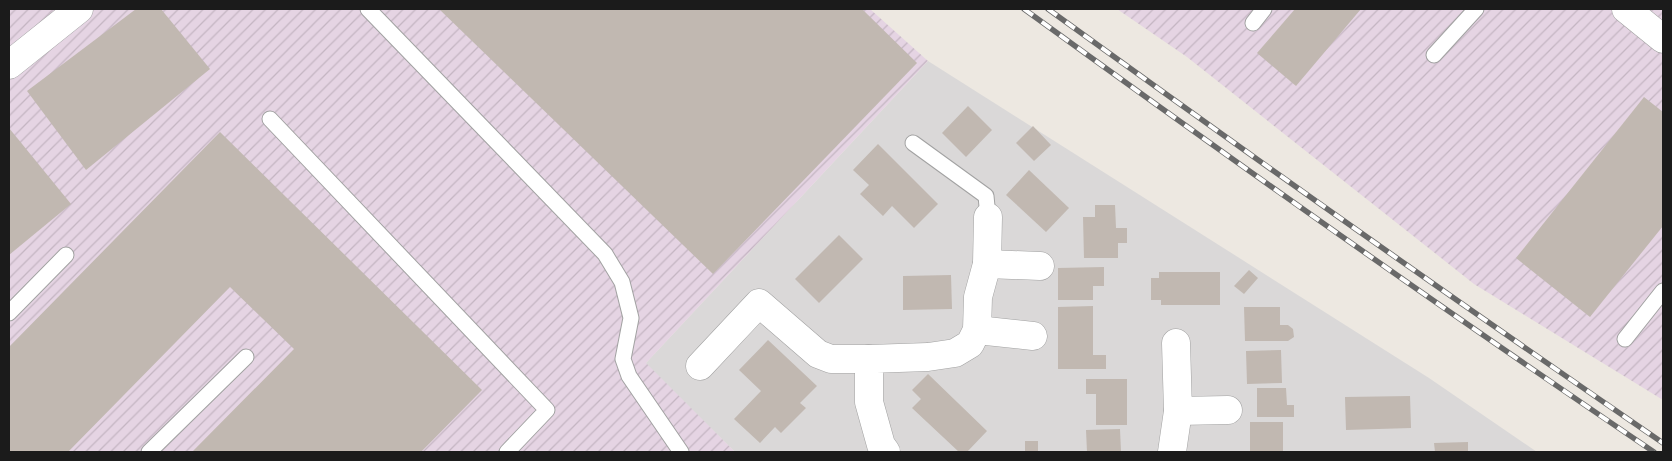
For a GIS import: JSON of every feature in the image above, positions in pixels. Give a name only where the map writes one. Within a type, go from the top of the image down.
[{"type":"street","points":[[9,64],[79,9]]},
{"type":"street","points":[[1626,9],[1663,39]]},
{"type":"street","points":[[700,366],[758,303],[818,354],[831,359],[928,357],[955,353],[970,344],[976,330],[978,297],[987,264],[988,217]]},
{"type":"street","points":[[987,264],[1040,266]]},
{"type":"street","points":[[976,330],[1033,336]]},
{"type":"street","points":[[1172,452],[1178,411],[1176,343]]},
{"type":"street","points":[[869,359],[869,402],[882,445],[886,452]]},
{"type":"street","points":[[1178,411],[1228,410]]},
{"type":"lane","points":[[368,9],[605,254],[622,282],[631,318],[623,359],[629,376],[681,452]]},
{"type":"lane","points":[[1253,23],[1264,9]]},
{"type":"lane","points":[[1434,55],[1476,9]]},
{"type":"lane","points":[[270,119],[547,410],[507,452]]},
{"type":"lane","points":[[913,143],[986,196],[988,217]]},
{"type":"lane","points":[[9,313],[66,255]]},
{"type":"lane","points":[[1626,340],[1663,291]]},
{"type":"lane","points":[[149,452],[246,357]]},
{"type":"shaded area","points":[[9,9],[870,9],[928,61],[646,363],[735,452],[9,452]]},
{"type":"shaded area","points":[[1117,9],[1663,9],[1663,400],[1474,284],[1187,57]]},
{"type":"shaded area","points":[[928,61],[1429,378],[1537,452],[735,452],[645,364]]},
{"type":"building","points":[[136,9],[161,9],[210,69],[86,170],[27,91]]},
{"type":"building","points":[[439,9],[862,9],[917,63],[713,274]]},
{"type":"building","points":[[1295,9],[1361,9],[1296,86],[1257,53]]},
{"type":"building","points":[[1644,97],[1663,112],[1663,226],[1590,317],[1516,258]]},
{"type":"building","points":[[968,106],[992,130],[966,157],[942,133]]},
{"type":"building","points":[[1033,126],[1051,145],[1034,161],[1016,143]]},
{"type":"building","points":[[9,128],[71,204],[9,255]]},
{"type":"building","points":[[220,132],[482,390],[421,452],[192,452],[294,349],[230,287],[68,452],[9,452],[9,347]]},
{"type":"building","points":[[878,144],[938,204],[914,228],[892,206],[883,216],[860,194],[869,185],[853,170]]},
{"type":"building","points":[[1029,170],[1069,208],[1046,232],[1006,195]]},
{"type":"building","points":[[1095,205],[1115,205],[1116,228],[1127,228],[1127,243],[1118,243],[1118,258],[1084,258],[1083,217],[1095,217]]},
{"type":"building","points":[[839,235],[863,259],[819,303],[795,279]]},
{"type":"building","points":[[1104,267],[1104,286],[1093,286],[1093,300],[1058,300],[1058,268]]},
{"type":"building","points":[[1249,270],[1258,278],[1244,294],[1234,286]]},
{"type":"building","points":[[1159,272],[1220,272],[1220,305],[1161,305],[1161,300],[1151,300],[1151,278],[1159,278]]},
{"type":"building","points":[[951,275],[952,309],[903,310],[903,276]]},
{"type":"building","points":[[1093,306],[1093,355],[1106,355],[1106,369],[1058,369],[1058,307]]},
{"type":"building","points":[[1244,307],[1280,307],[1280,325],[1288,325],[1293,329],[1294,337],[1288,341],[1245,341]]},
{"type":"building","points":[[768,340],[817,386],[800,403],[806,408],[781,433],[775,427],[760,443],[734,419],[761,391],[739,370]]},
{"type":"building","points":[[1281,350],[1282,383],[1247,384],[1246,351]]},
{"type":"building","points":[[928,374],[987,431],[967,452],[959,452],[912,408],[921,399],[912,390]]},
{"type":"building","points":[[1086,379],[1127,379],[1127,425],[1096,425],[1096,394],[1086,394]]},
{"type":"building","points":[[1257,388],[1286,388],[1287,405],[1294,405],[1294,417],[1257,417]]},
{"type":"building","points":[[1410,396],[1411,428],[1346,430],[1345,397]]},
{"type":"building","points":[[1250,422],[1283,422],[1283,452],[1250,452]]},
{"type":"building","points":[[1120,429],[1121,452],[1087,452],[1086,430]]},
{"type":"building","points":[[1025,441],[1038,441],[1038,452],[1025,452]]},
{"type":"building","points":[[1468,442],[1468,452],[1435,452],[1434,443]]},
{"type":"railway","points":[[1024,9],[1337,233],[1654,452]]},
{"type":"railway","points":[[1048,9],[1354,228],[1663,443]]}]
